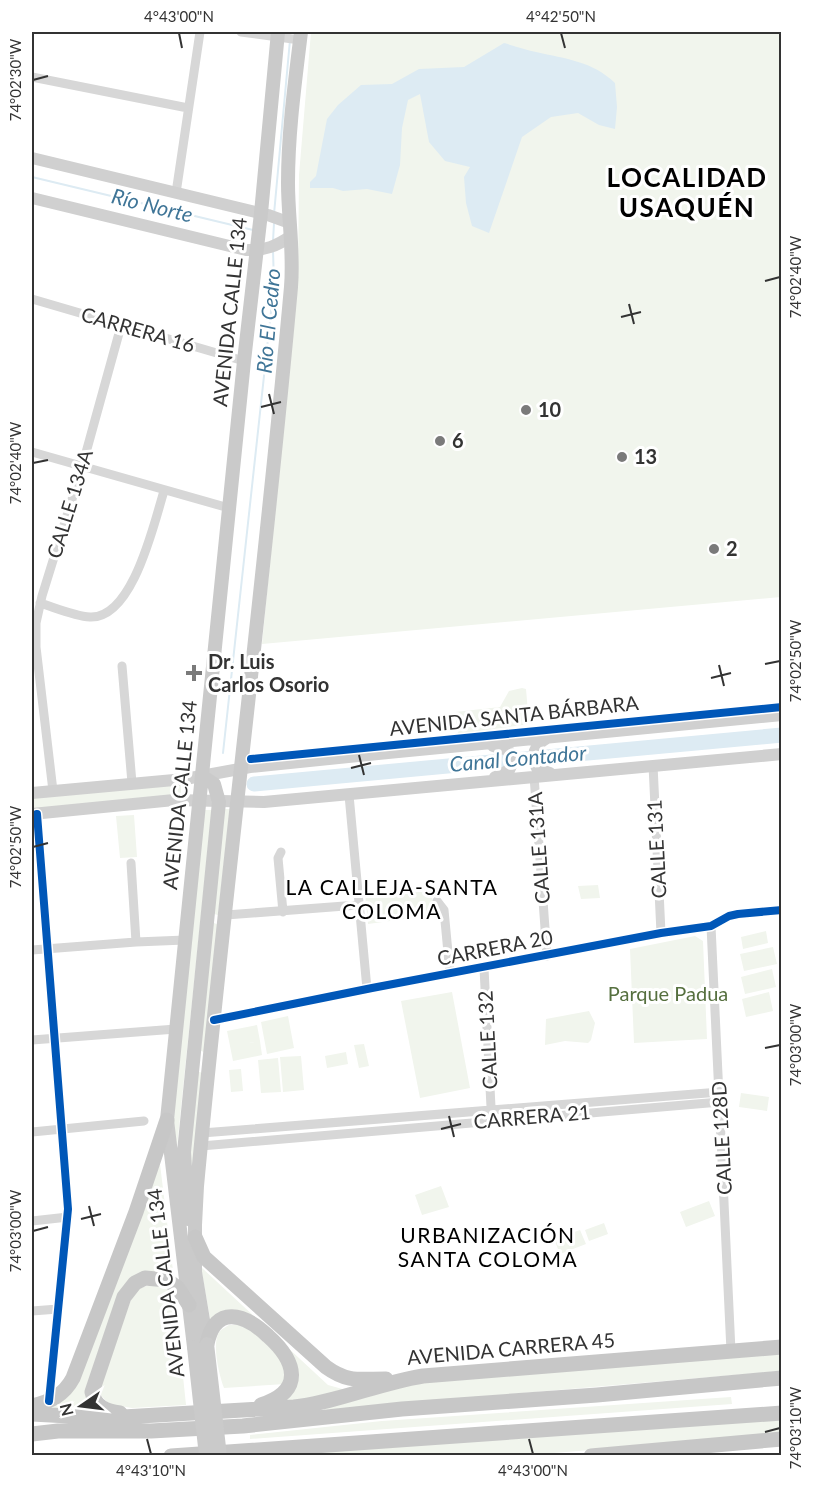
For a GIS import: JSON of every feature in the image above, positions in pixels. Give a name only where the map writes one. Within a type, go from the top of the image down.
[{"type":"highway","points":[[32,1406],[49,1401],[63,1393],[73,1378],[136,1212],[167,1120]]},
{"type":"highway","points":[[195,1237],[204,1257],[338,1376],[348,1379],[410,1378]]},
{"type":"highway","points":[[135,1416],[104,1409],[94,1400],[92,1392],[124,1297],[135,1283],[145,1278],[155,1278],[167,1280],[177,1288],[189,1305]]},
{"type":"highway","points":[[200,1346],[218,1321],[226,1317],[240,1317],[255,1324],[282,1348],[287,1357],[291,1374],[284,1393],[268,1402],[235,1411]]},
{"type":"highway","name":"AVENIDA CARRERA 45","points":[[32,1414],[78,1418],[235,1411],[307,1405],[410,1378],[782,1347]]},
{"type":"highway","points":[[32,1434],[58,1431],[151,1431],[243,1426],[402,1409],[597,1395],[782,1378]]},
{"type":"highway","points":[[171,1455],[782,1413]]},
{"type":"highway","points":[[591,1455],[682,1452],[782,1439]]},
{"type":"main road","name":"AVENIDA CALLE 134","points":[[220,1455],[200,1346],[189,1305],[167,1120],[244,360],[289,36]]},
{"type":"main road","name":"AVENIDA CALLE 134","points":[[206,1455],[195,1237],[208,1074],[255,653],[292,284],[288,226],[289,36]]},
{"type":"main road","points":[[32,158],[176,193],[288,226],[279,244],[246,250],[32,198]]},
{"type":"main road","points":[[32,793],[202,776],[241,769],[474,745],[542,741],[782,715]]},
{"type":"main road","points":[[536,772],[534,754],[542,741]]},
{"type":"main road","points":[[474,745],[505,748],[511,752],[514,760],[509,770],[481,782]]},
{"type":"main road","points":[[34,814],[174,800],[264,802],[481,782],[536,772],[569,773],[782,754]]},
{"type":"main road","points":[[195,1272],[187,1211],[184,1152],[219,802],[214,784],[202,776]]},
{"type":"main road","points":[[207,922],[226,915]]},
{"type":"main road","points":[[195,1039],[208,1074]]},
{"type":"street","points":[[176,193],[200,32]]},
{"type":"street","points":[[241,32],[289,36]]},
{"type":"street","points":[[32,77],[188,108]]},
{"type":"street","name":"CARRERA 16","points":[[32,299],[244,360]]},
{"type":"street","name":"CALLE 134A","points":[[53,791],[36,697],[36,623],[121,326]]},
{"type":"street","points":[[32,452],[229,508]]},
{"type":"street","points":[[40,603],[89,617],[113,609],[135,579],[164,491]]},
{"type":"street","points":[[122,666],[132,783]]},
{"type":"street","name":"CALLE 131","points":[[653,765],[661,933]]},
{"type":"street","name":"CALLE 131A","points":[[536,772],[547,956]]},
{"type":"street","points":[[349,795],[367,989]]},
{"type":"street","points":[[34,814],[48,949],[68,1217],[49,1401]]},
{"type":"street","points":[[281,852],[278,858],[282,912]]},
{"type":"street","points":[[130,863],[136,942]]},
{"type":"street","points":[[437,901],[444,910],[450,974]]},
{"type":"street","points":[[226,915],[358,905]]},
{"type":"street","name":"CARRERA 20","points":[[214,1020],[661,933],[711,926],[729,916],[782,910]]},
{"type":"street","name":"CALLE 128D","points":[[711,926],[731,1351]]},
{"type":"street","points":[[32,950],[185,940]]},
{"type":"street","name":"CALLE 132","points":[[484,968],[489,1116]]},
{"type":"street","points":[[32,1040],[176,1029]]},
{"type":"street","name":"CARRERA 21","points":[[202,1139],[720,1097]]},
{"type":"street","points":[[32,1132],[144,1121]]},
{"type":"street","points":[[32,1221],[68,1217]]},
{"type":"street","points":[[32,1311],[58,1309]]},
{"type":"green space","points":[[311,32],[781,32],[781,597],[262,644],[298,275],[299,175]]},
{"type":"green space","points":[[526,689],[529,724],[458,734],[455,712],[500,707],[509,691]]},
{"type":"green space","points":[[181,782],[181,795],[32,810],[32,798]]},
{"type":"green space","points":[[222,809],[230,809],[218,915],[214,914]]},
{"type":"green space","points":[[201,810],[212,810],[176,1156],[171,1139]]},
{"type":"green space","points":[[134,815],[137,857],[120,858],[116,816]]},
{"type":"green space","points":[[598,885],[600,898],[581,899],[578,886]]},
{"type":"green space","points":[[431,886],[434,915],[368,924],[365,893]]},
{"type":"green space","points":[[214,923],[219,925],[205,1053],[200,1050],[210,925]]},
{"type":"green space","points":[[766,931],[768,943],[743,949],[741,937]]},
{"type":"green space","name":"Parque Padua","points":[[695,936],[703,941],[707,1039],[634,1043],[630,949]]},
{"type":"green space","points":[[773,947],[777,964],[744,971],[740,954]]},
{"type":"green space","points":[[772,969],[776,987],[745,994],[741,977]]},
{"type":"green space","points":[[452,992],[470,1088],[420,1098],[401,1001]]},
{"type":"green space","points":[[769,992],[773,1011],[746,1017],[742,999]]},
{"type":"green space","points":[[589,1011],[595,1023],[591,1040],[588,1043],[565,1041],[545,1045],[546,1019]]},
{"type":"green space","points":[[288,1016],[294,1048],[267,1054],[261,1022]]},
{"type":"green space","points":[[257,1025],[262,1055],[233,1061],[227,1031]]},
{"type":"green space","points":[[364,1044],[369,1066],[359,1068],[354,1045]]},
{"type":"green space","points":[[346,1052],[348,1064],[327,1068],[325,1056]]},
{"type":"green space","points":[[301,1056],[304,1090],[283,1092],[280,1057]]},
{"type":"green space","points":[[278,1058],[281,1092],[261,1093],[258,1060]]},
{"type":"green space","points":[[241,1069],[243,1091],[231,1092],[229,1070]]},
{"type":"green space","points":[[196,1071],[203,1073],[190,1206],[186,1153]]},
{"type":"green space","points":[[741,1093],[769,1097],[767,1111],[739,1107]]},
{"type":"green space","points":[[160,1164],[174,1279],[139,1276],[88,1383],[98,1413],[36,1409],[64,1397],[77,1384]]},
{"type":"green space","points":[[441,1186],[449,1207],[422,1215],[415,1195]]},
{"type":"green space","points":[[709,1201],[715,1216],[686,1227],[680,1212]]},
{"type":"green space","points":[[604,1223],[608,1234],[589,1241],[585,1230]]},
{"type":"green space","points":[[580,1230],[586,1244],[560,1254],[554,1239]]},
{"type":"green space","points":[[201,1267],[328,1385],[346,1390],[319,1397],[284,1401],[298,1377],[245,1313],[235,1311],[227,1313],[211,1324]]},
{"type":"green space","points":[[150,1285],[162,1286],[170,1291],[176,1309],[186,1405],[132,1408],[109,1404],[97,1391],[132,1297],[140,1288]]},
{"type":"green space","points":[[229,1325],[251,1329],[283,1360],[285,1384],[224,1388],[218,1367],[216,1343],[220,1331]]},
{"type":"green space","points":[[781,1352],[781,1371],[324,1410],[323,1405],[421,1382]]},
{"type":"green space","points":[[731,1397],[732,1404],[250,1439],[250,1435],[382,1421]]},
{"type":"green space","points":[[781,1418],[781,1435],[516,1456],[259,1456]]},
{"type":"shaded area","points":[[504,43],[578,62],[597,70],[615,83],[617,107],[615,129],[599,125],[578,113],[551,117],[522,137],[489,233],[472,226],[466,203],[464,177],[470,167],[445,161],[429,142],[420,94],[408,100],[402,128],[400,165],[392,194],[367,189],[343,191],[333,188],[310,188],[310,182],[316,176],[327,119],[338,105],[361,85],[392,84],[419,69],[464,67]]},
{"type":"waterway","name":"Río El Cedro","points":[[274,214],[290,40]]},
{"type":"waterway","name":"Río Norte","points":[[32,177],[253,230]]},
{"type":"waterway","name":"Río El Cedro","points":[[273,241],[274,223]]},
{"type":"waterway","name":"Río El Cedro","points":[[223,753],[274,284],[273,250]]},
{"type":"waterway","name":"Canal Contador","points":[[254,784],[782,735]]},
{"type":"cycle path","name":"AVENIDA SANTA BÁRBARA","points":[[251,759],[782,707]]},
{"type":"cycle path","points":[[37,814],[68,1209],[49,1401]]},
{"type":"cycle path","points":[[214,1020],[661,933],[711,926],[729,916],[738,914],[782,910]]},
{"type":"place","name":"10","points":[[526,410]]},
{"type":"place","name":"6","points":[[440,441]]},
{"type":"place","name":"13","points":[[622,457]]},
{"type":"place","name":"2","points":[[714,549]]},
{"type":"place","name":"Dr. Luis Carlos Osorio","points":[[194,673]]},
{"type":"district","name":"LOCALIDAD USAQUÉN","points":[[687,193]]},
{"type":"district","name":"LA CALLEJA-SANTA COLOMA","points":[[392,900]]},
{"type":"district","name":"URBANIZACIÓN SANTA COLOMA","points":[[488,1248]]}]
